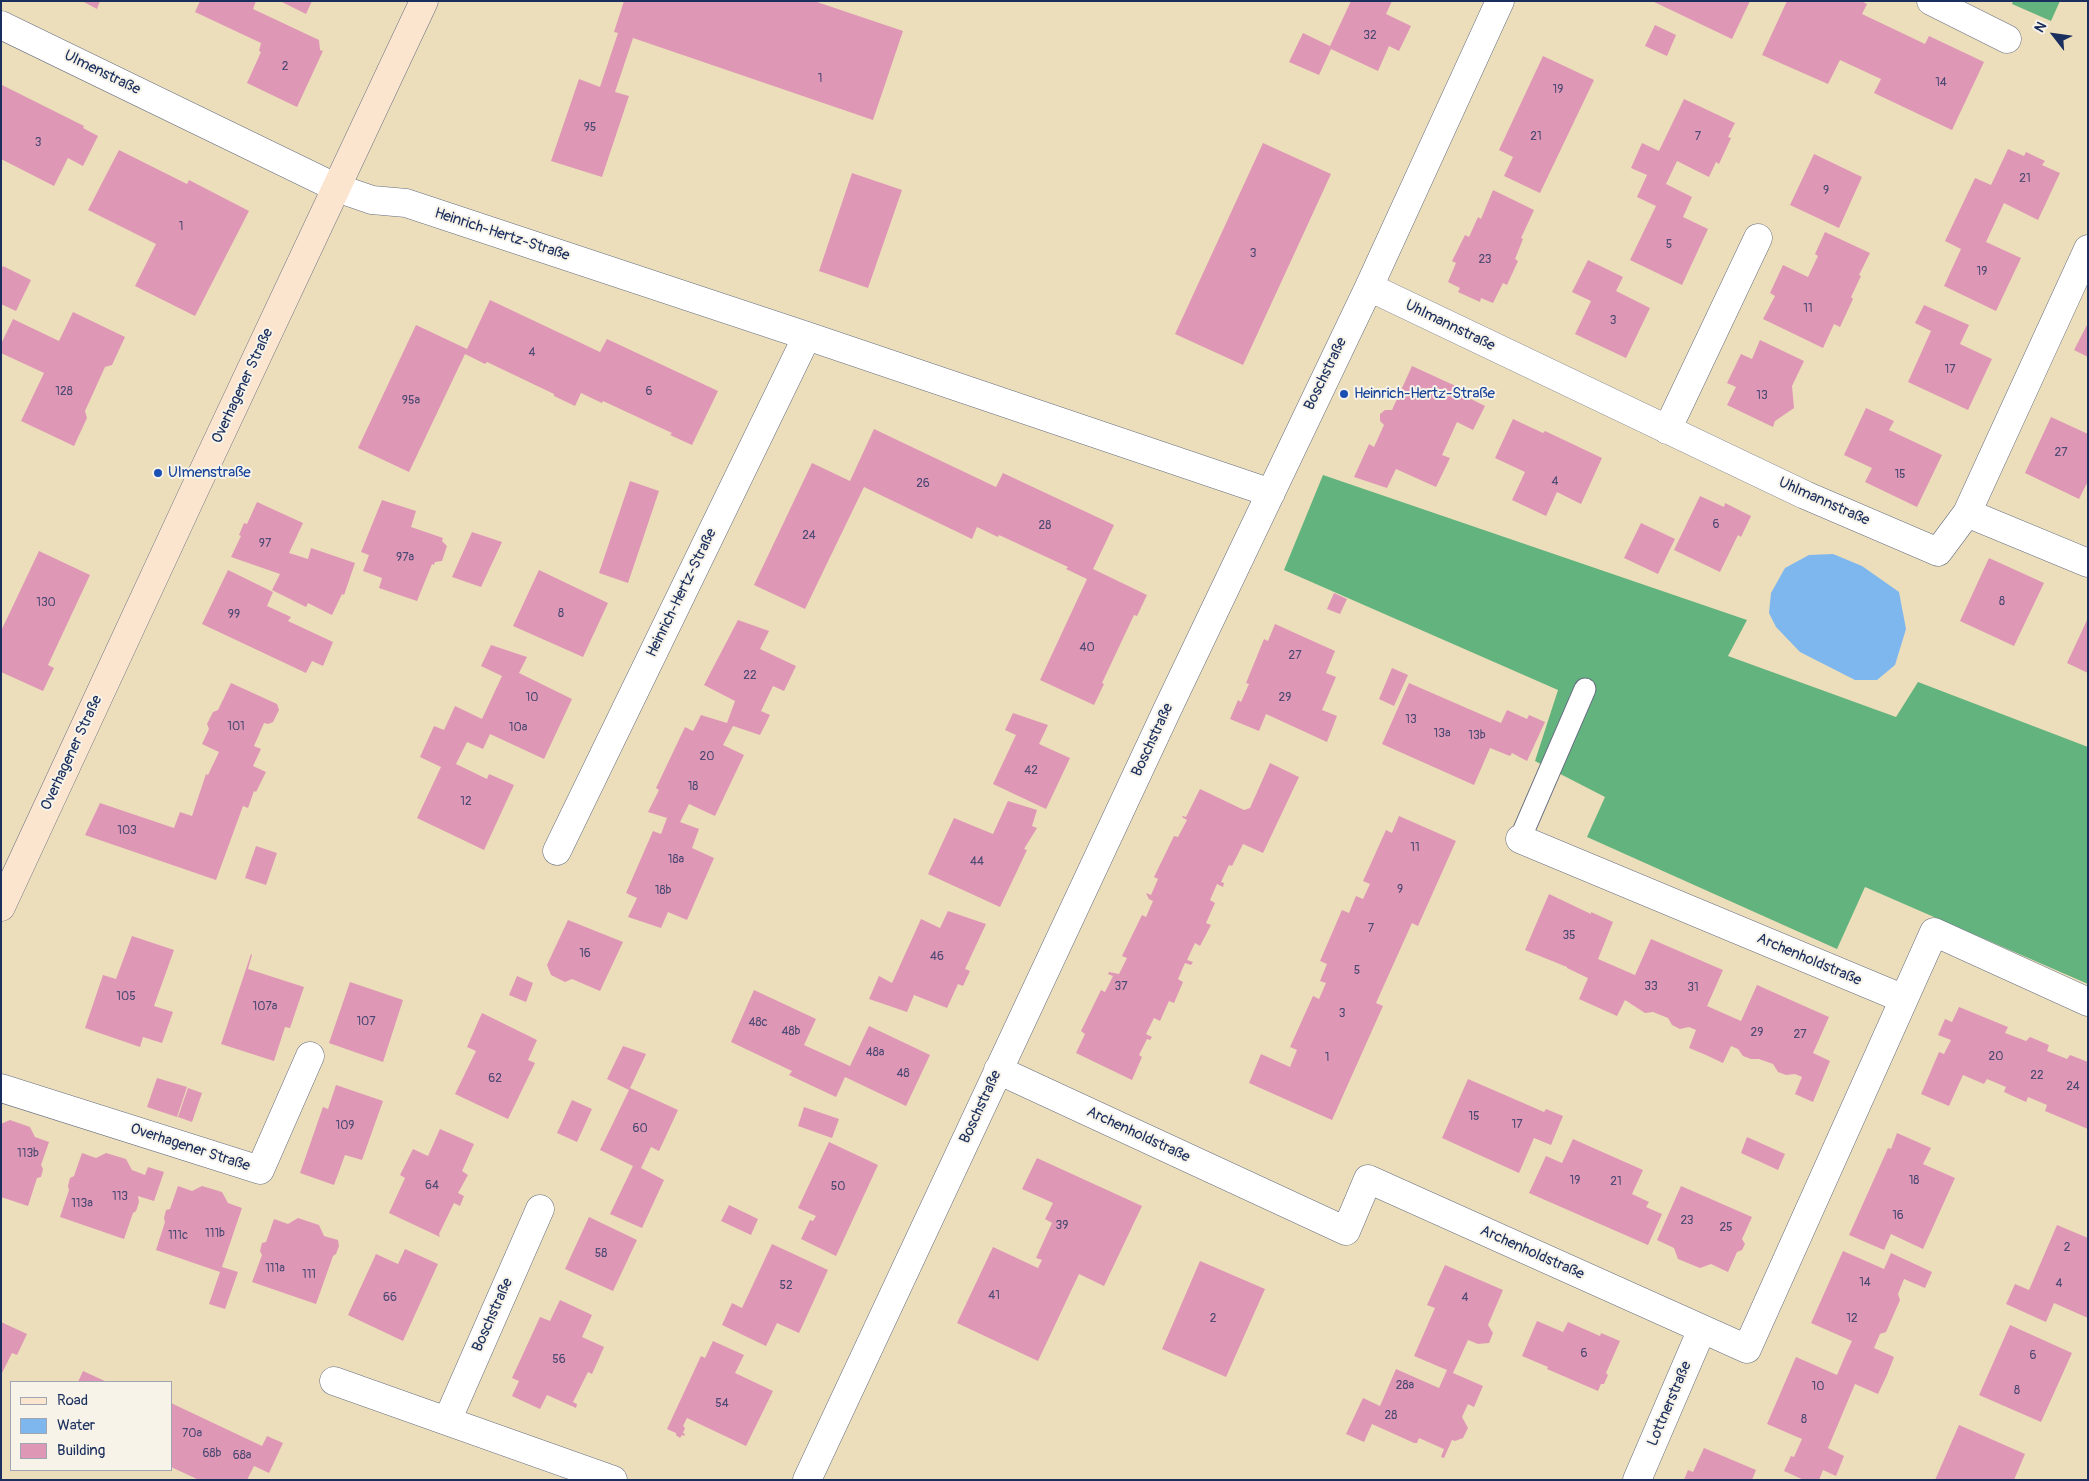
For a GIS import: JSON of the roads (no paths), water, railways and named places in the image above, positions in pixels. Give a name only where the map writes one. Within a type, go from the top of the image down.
[{"type":"main road","name":"Overhagener Straße","points":[[1,907],[424,1]]},
{"type":"street","name":"Boschstraße","points":[[807,1480],[998,1070],[1369,287],[1500,1]]},
{"type":"street","points":[[1931,1],[2007,39]]},
{"type":"street","name":"Ulmenstraße","points":[[1,24],[337,188]]},
{"type":"street","name":"Heinrich-Hertz-Straße","points":[[337,188],[372,200],[406,203],[1271,493]]},
{"type":"street","points":[[1667,430],[1758,238]]},
{"type":"street","name":"Uhlmannstraße","points":[[1369,287],[1805,495],[1938,552],[1967,513],[2088,249]]},
{"type":"street","name":"Heinrich-Hertz-Straße","points":[[557,851],[807,336]]},
{"type":"street","points":[[1967,513],[2088,563]]},
{"type":"street","name":"Archenholdstraße","points":[[1520,839],[1904,999]]},
{"type":"street","name":"Archenholdstraße","points":[[998,1070],[1346,1231],[1368,1179],[1747,1349],[1934,932],[2088,1002]]},
{"type":"street","name":"Overhagener Straße","points":[[1,1088],[260,1170],[310,1056]]},
{"type":"street","name":"Boschstraße","points":[[447,1421],[540,1209]]},
{"type":"street","name":"Lottnerstraße","points":[[1637,1480],[1702,1329]]},
{"type":"street","points":[[334,1381],[613,1480]]},
{"type":"lane","points":[[1520,839],[1585,689]]},
{"type":"water","points":[[1833,554],[1862,566],[1899,592],[1906,629],[1895,665],[1877,680],[1855,680],[1800,652],[1776,627],[1769,613],[1771,593],[1785,568],[1809,555]]},
{"type":"place","name":"Heinrich-Hertz-Straße","points":[[1344,394]]},
{"type":"place","name":"Ulmenstraße","points":[[158,473]]}]
